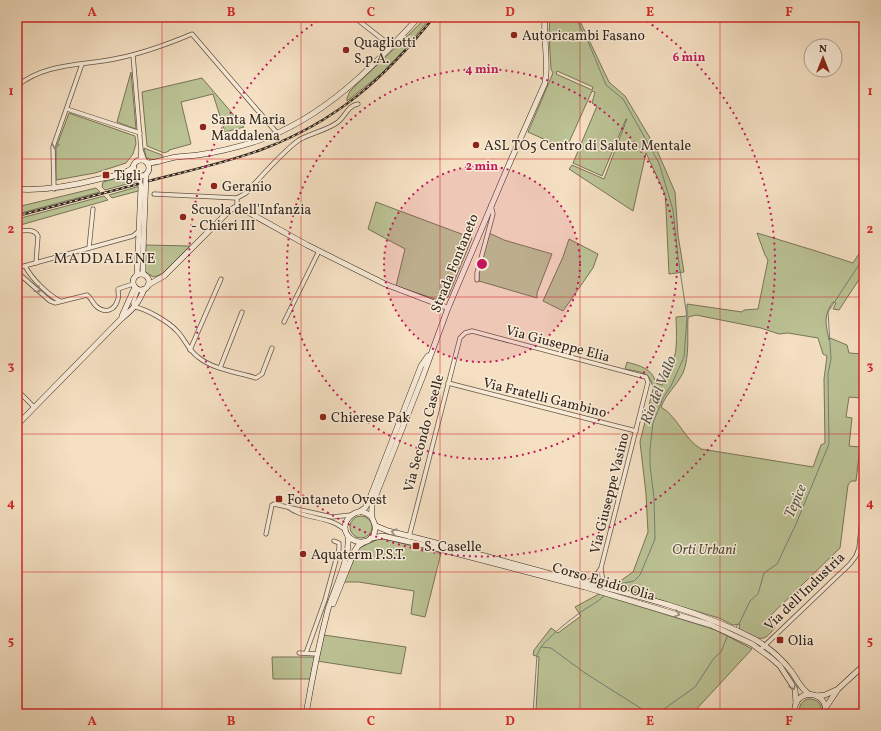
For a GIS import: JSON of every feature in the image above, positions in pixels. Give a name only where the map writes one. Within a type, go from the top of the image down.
[{"type":"street","points":[[354,17],[391,46]]},
{"type":"street","name":"Strada Fontaneto","points":[[372,518],[372,505],[448,308],[491,204],[545,84],[545,17]]},
{"type":"street","points":[[125,173],[134,167],[136,163],[162,161],[176,157],[198,155],[257,141],[277,133],[313,113],[351,86],[417,18]]},
{"type":"street","points":[[17,86],[30,77],[46,70],[133,55],[160,47],[192,34],[277,133]]},
{"type":"street","points":[[133,55],[141,150],[144,162],[149,169]]},
{"type":"street","points":[[54,188],[53,147],[82,64]]},
{"type":"street","points":[[154,194],[237,198],[246,193],[294,144],[337,123],[346,112],[355,104],[358,104]]},
{"type":"street","points":[[67,109],[140,133]]},
{"type":"street","points":[[143,274],[146,175],[149,169],[162,161]]},
{"type":"street","points":[[134,167],[141,187],[137,275],[133,280],[136,287],[133,303],[134,307]]},
{"type":"street","points":[[17,189],[54,188],[77,185],[125,173],[146,175]]},
{"type":"street","points":[[237,198],[237,206]]},
{"type":"street","points":[[477,280],[477,273],[493,214],[491,204]]},
{"type":"street","points":[[237,206],[319,251],[385,284],[448,308]]},
{"type":"street","points":[[17,272],[50,301],[55,303],[87,295],[90,296],[96,306],[102,311],[107,311],[113,308],[118,299],[118,289],[146,287],[164,276],[229,211],[237,206]]},
{"type":"street","points":[[89,248],[94,210]]},
{"type":"street","points":[[17,268],[133,236],[139,230]]},
{"type":"street","points":[[17,231],[32,231],[38,236],[36,263]]},
{"type":"street","points":[[133,236],[139,244]]},
{"type":"street","points":[[284,322],[319,251]]},
{"type":"street","points":[[25,266],[40,285],[54,298],[61,301]]},
{"type":"street","points":[[137,275],[143,274],[148,278],[158,280]]},
{"type":"street","points":[[17,425],[121,318],[140,301],[148,278]]},
{"type":"street","points":[[190,350],[221,279]]},
{"type":"street","points":[[121,318],[136,287]]},
{"type":"street","points":[[134,307],[140,307],[170,324],[198,358],[220,368],[256,378],[262,374],[272,348]]},
{"type":"street","points":[[220,368],[242,312]]},
{"type":"street","name":"Via Giuseppe Elia","points":[[465,332],[472,331],[646,378]]},
{"type":"street","name":"Via Secondo Caselle","points":[[408,539],[460,338],[465,332]]},
{"type":"street","points":[[266,534],[272,505],[278,504],[332,517],[351,515],[360,512],[365,508],[421,366],[432,352]]},
{"type":"street","name":"Via Giuseppe Vasino","points":[[586,582],[593,580],[601,568],[648,382],[646,378]]},
{"type":"street","name":"Via Fratelli Gambino","points":[[448,384],[636,431]]},
{"type":"street","points":[[17,390],[34,407]]},
{"type":"street","name":"Via dell'Industria","points":[[762,648],[850,564],[856,556],[859,548],[864,498]]},
{"type":"street","points":[[287,506],[294,512],[335,522],[356,542],[365,542]]},
{"type":"street","points":[[326,621],[354,552],[358,546],[374,535],[376,526],[372,518],[364,512],[360,512]]},
{"type":"street","points":[[345,530],[346,522],[351,515]]},
{"type":"street","name":"Corso Egidio Olia","points":[[376,526],[408,539],[613,595],[736,633],[782,661],[803,690],[809,694]]},
{"type":"street","points":[[306,714],[317,654],[330,604],[348,549],[348,536]]},
{"type":"street","name":"Corso Egidio Olia","points":[[371,538],[383,536],[408,539],[586,582],[702,616],[728,630]]},
{"type":"street","points":[[306,654],[325,600],[339,549],[339,543],[334,541]]},
{"type":"street","name":"Via Giuseppe Vasino","points":[[601,568],[603,582],[608,588]]},
{"type":"street","name":"Corso Egidio Olia","points":[[762,648],[780,666],[792,683],[795,689],[796,703]]},
{"type":"street","points":[[299,653],[317,654]]},
{"type":"street","points":[[825,714],[826,707],[838,689],[864,665]]},
{"type":"street","points":[[817,696],[825,695],[838,689]]},
{"type":"street","points":[[794,712],[796,703],[801,697],[809,694],[821,698],[826,707]]},
{"type":"green space","points":[[427,17],[431,17],[405,49],[381,74],[347,101],[350,91]]},
{"type":"green space","points":[[550,17],[578,17],[609,82],[625,96],[656,148],[675,192],[678,235],[684,272],[669,274],[665,194],[646,153],[633,211],[569,169],[572,165],[604,179],[627,119],[602,176],[573,163],[597,106],[592,103],[595,92],[592,91],[566,149],[528,132],[553,73],[551,69],[549,34]],"holes":[[[557,71],[593,87],[592,90],[556,74]]]},
{"type":"green space","points":[[131,72],[136,129],[117,122]]},
{"type":"green space","points":[[202,78],[244,127],[225,132],[213,94],[181,102],[191,144],[169,150],[164,153],[147,146],[142,92]]},
{"type":"green space","points":[[69,113],[135,136],[136,144],[133,154],[126,163],[95,173],[56,180],[56,148]]},
{"type":"green space","points":[[144,148],[162,155],[164,158],[151,160],[146,157]]},
{"type":"green space","points":[[129,175],[134,176],[138,181],[105,190],[102,187],[103,182]]},
{"type":"green space","points":[[140,186],[140,190],[138,191],[112,198],[109,195]]},
{"type":"green space","points":[[96,188],[100,192],[17,214],[17,207]]},
{"type":"green space","points":[[104,196],[108,200],[17,226],[17,219]]},
{"type":"green space","points":[[376,202],[472,238],[448,297],[444,300],[438,300],[396,286],[405,249],[368,229]]},
{"type":"green space","points":[[489,233],[504,240],[552,254],[537,293],[537,298],[479,281],[479,273]]},
{"type":"green space","name":"Orti Urbani","points":[[757,233],[853,263],[864,246],[864,272],[839,310],[833,309],[836,303],[833,302],[826,320],[829,340],[830,338],[847,345],[849,353],[864,354],[864,386],[861,398],[849,397],[846,417],[852,418],[849,446],[860,447],[856,481],[851,481],[848,485],[840,548],[768,618],[775,628],[766,637],[759,638],[752,636],[739,628],[740,624],[733,625],[719,618],[613,586],[633,572],[648,532],[646,494],[640,442],[653,389],[650,379],[644,373],[625,369],[627,362],[645,368],[652,374],[656,383],[662,385],[674,360],[676,345],[676,317],[687,316],[687,304],[742,312],[744,310],[758,309],[768,260]],"holes":[[[696,315],[761,328],[779,334],[788,333],[818,338],[823,354],[827,356],[824,379],[825,443],[821,445],[813,467],[701,449],[690,440],[672,416],[661,407],[683,373],[687,359],[688,317]]]},
{"type":"green space","points":[[569,239],[598,254],[593,268],[563,311],[543,301],[563,257]]},
{"type":"green space","points":[[146,245],[190,246],[162,274],[154,277],[146,273]]},
{"type":"green space","points":[[361,516],[365,517],[371,523],[371,531],[365,537],[361,538],[357,537],[351,531],[350,527],[351,523],[357,517]]},
{"type":"green space","points":[[381,538],[441,553],[425,617],[411,614],[414,591],[359,582],[344,582],[358,550],[361,547]]},
{"type":"green space","points":[[599,594],[716,630],[752,649],[692,714],[537,714],[539,657],[533,655],[534,650],[551,628],[558,633],[581,616],[575,607]]},
{"type":"green space","points":[[324,635],[406,647],[401,674],[317,661]]},
{"type":"green space","points":[[272,657],[315,657],[310,679],[273,679]]},
{"type":"green space","points":[[807,699],[818,702],[821,707],[821,714],[800,714],[800,705]]},
{"type":"waterway","name":"Rio del Vallo","points":[[575,17],[589,44],[606,85],[623,99],[659,163],[673,210],[687,317],[684,357],[671,386],[663,398],[653,423],[650,465],[654,498],[655,539],[640,575],[634,581],[619,584],[614,587]]},
{"type":"waterway","name":"Tepice","points":[[736,627],[750,601],[758,594],[764,573],[777,564],[796,524],[829,444],[828,374],[831,359],[828,312],[864,257]]},
{"type":"waterway","name":"Rio del Vallo","points":[[541,647],[565,624],[604,596]]},
{"type":"waterway","name":"Tepice","points":[[657,714],[695,687],[714,658],[721,652],[728,635]]},
{"type":"waterway","name":"Tepice","points":[[533,714],[537,655],[541,647],[551,648],[585,673],[645,711],[653,714]]},
{"type":"railway","points":[[149,181],[221,163],[249,154],[290,138],[314,125],[337,111],[378,78],[416,39],[434,17]]},
{"type":"railway","points":[[17,216],[138,184]]},
{"type":"place","name":"Autoricambi Fasano","points":[[514,35]]},
{"type":"place","name":"Quagliotti S.p.A.","points":[[346,50]]},
{"type":"place","name":"Santa Maria Maddalena","points":[[203,127]]},
{"type":"place","name":"ASL TO5 Centro di Salute Mentale","points":[[476,145]]},
{"type":"place","name":"Tigli","points":[[106,175]]},
{"type":"place","name":"Geranio","points":[[214,186]]},
{"type":"place","name":"Scuola dell'Infanzia - Chieri III","points":[[183,217]]},
{"type":"place","name":"Chierese Pak","points":[[323,417]]},
{"type":"place","name":"Fontaneto Ovest","points":[[279,499]]},
{"type":"place","name":"S. Caselle","points":[[416,546]]},
{"type":"place","name":"Aquaterm P.S.T.","points":[[303,554]]},
{"type":"place","name":"Olia","points":[[780,640]]},
{"type":"district","name":"MADDALENE","points":[[105,258]]}]
